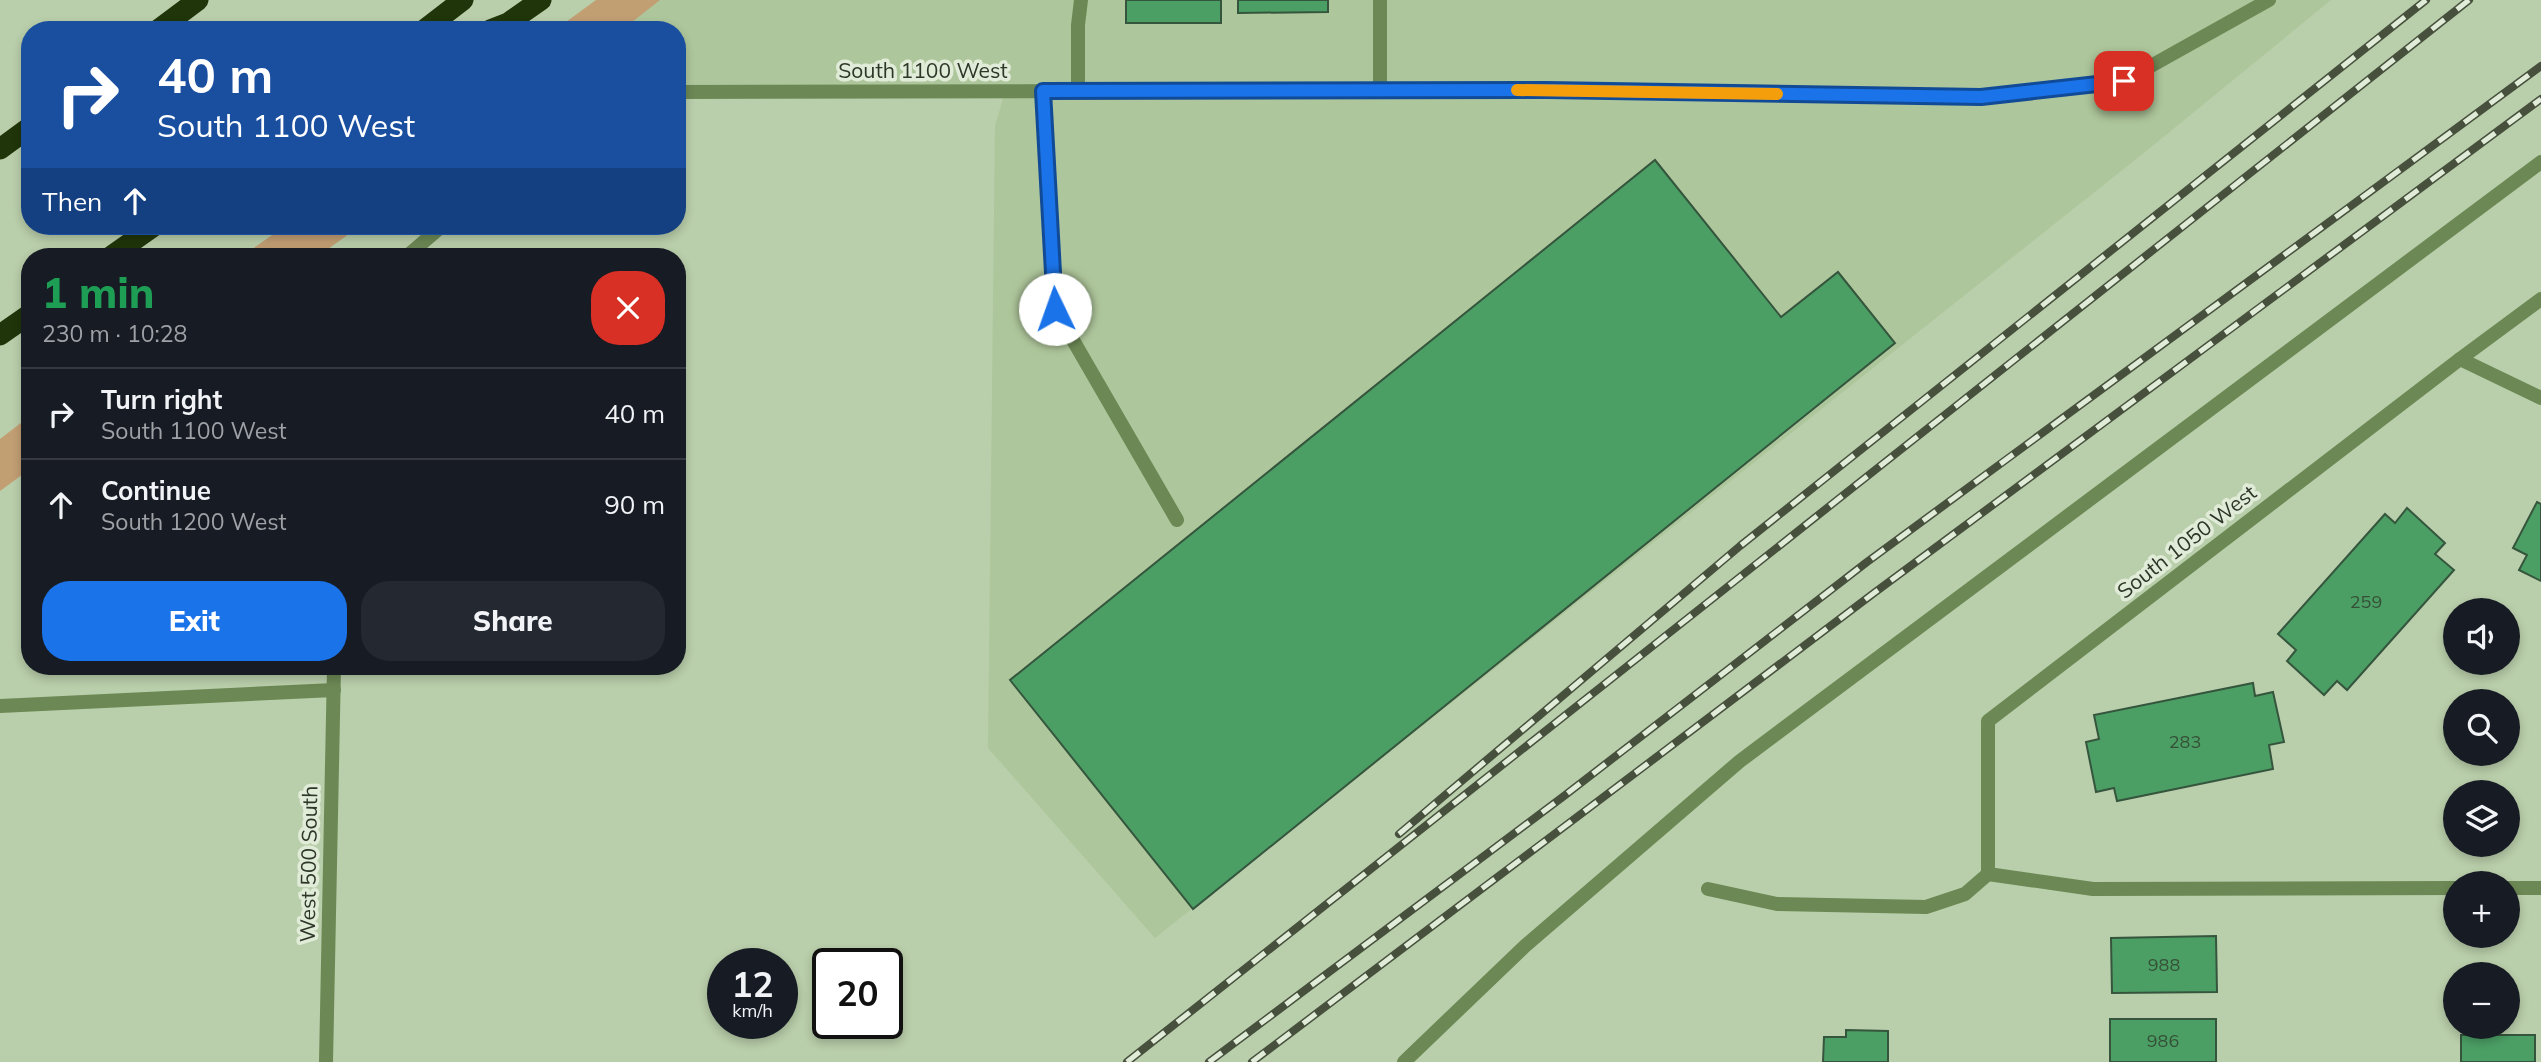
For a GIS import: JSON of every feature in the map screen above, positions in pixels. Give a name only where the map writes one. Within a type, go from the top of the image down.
[{"type":"highway","points":[[170,21],[198,0]]},
{"type":"highway","points":[[436,21],[463,0]]},
{"type":"highway","points":[[511,21],[541,0]]},
{"type":"highway","points":[[0,149],[21,134]]},
{"type":"highway","points":[[123,248],[141,235]]},
{"type":"highway","points":[[0,335],[21,320]]},
{"type":"street","points":[[1078,91],[1078,25],[1081,0]]},
{"type":"street","points":[[1380,0],[1380,91]]},
{"type":"street","name":"South 1100 West","points":[[686,92],[1547,90],[1981,97],[2124,81],[2269,0]]},
{"type":"street","points":[[1043,91],[1055,309],[1177,520]]},
{"type":"street","points":[[1404,1062],[1525,946],[1740,761],[2541,162]]},
{"type":"street","points":[[416,248],[432,235]]},
{"type":"street","points":[[2541,299],[2460,359],[2541,398]]},
{"type":"street","name":"South 1050 West","points":[[1988,874],[1988,721],[2460,359]]},
{"type":"street","name":"West 500 South","points":[[326,1062],[334,675]]},
{"type":"street","points":[[0,706],[334,690]]},
{"type":"street","points":[[1708,889],[1777,904],[1926,907],[1965,894],[1988,874],[2093,889],[2443,888]]},
{"type":"street","points":[[2520,888],[2541,888]]},
{"type":"shaded area","points":[[596,0],[660,0],[633,21],[567,21]]},
{"type":"shaded area","points":[[639,0],[2331,0],[2145,152],[1155,938],[988,748],[995,126],[1005,92],[686,94],[686,21],[610,21]]},
{"type":"shaded area","points":[[272,235],[348,235],[329,248],[254,248]]},
{"type":"shaded area","points":[[21,423],[21,476],[0,491],[0,439]]},
{"type":"building","points":[[1126,0],[1221,0],[1221,23],[1126,23]]},
{"type":"building","points":[[1238,0],[1328,0],[1328,12],[1238,13]]},
{"type":"building","points":[[1655,160],[1781,317],[1838,272],[1895,343],[1193,909],[1010,680]]},
{"type":"building","points":[[2537,502],[2541,504],[2541,581],[2519,570],[2527,555],[2513,548]]},
{"type":"building","points":[[2407,508],[2445,543],[2435,554],[2454,570],[2347,690],[2337,681],[2324,695],[2287,661],[2296,650],[2278,634],[2385,514],[2395,523]]},
{"type":"building","points":[[2253,683],[2255,696],[2273,692],[2284,742],[2269,745],[2273,769],[2117,801],[2114,788],[2096,792],[2086,742],[2099,739],[2094,715]]},
{"type":"building","points":[[2216,936],[2217,992],[2112,993],[2111,938]]},
{"type":"building","points":[[2110,1019],[2216,1019],[2216,1062],[2110,1062]]},
{"type":"building","points":[[1846,1030],[1888,1031],[1888,1062],[1823,1062],[1824,1037],[1846,1037]]},
{"type":"building","points":[[2520,1035],[2535,1035],[2535,1062],[2461,1062],[2461,1039],[2520,1039]]},
{"type":"railway","points":[[1399,834],[1740,546],[2426,0]]},
{"type":"railway","points":[[1127,1062],[2469,0]]},
{"type":"railway","points":[[1209,1062],[1564,796],[1867,562],[2541,66]]},
{"type":"railway","points":[[1252,1062],[1874,593],[2541,99]]},
{"type":"slow traffic","points":[[1517,90],[1777,94]]},
{"type":"route","points":[[1055,309],[1043,91],[1547,90],[1981,97],[2124,81]]}]
